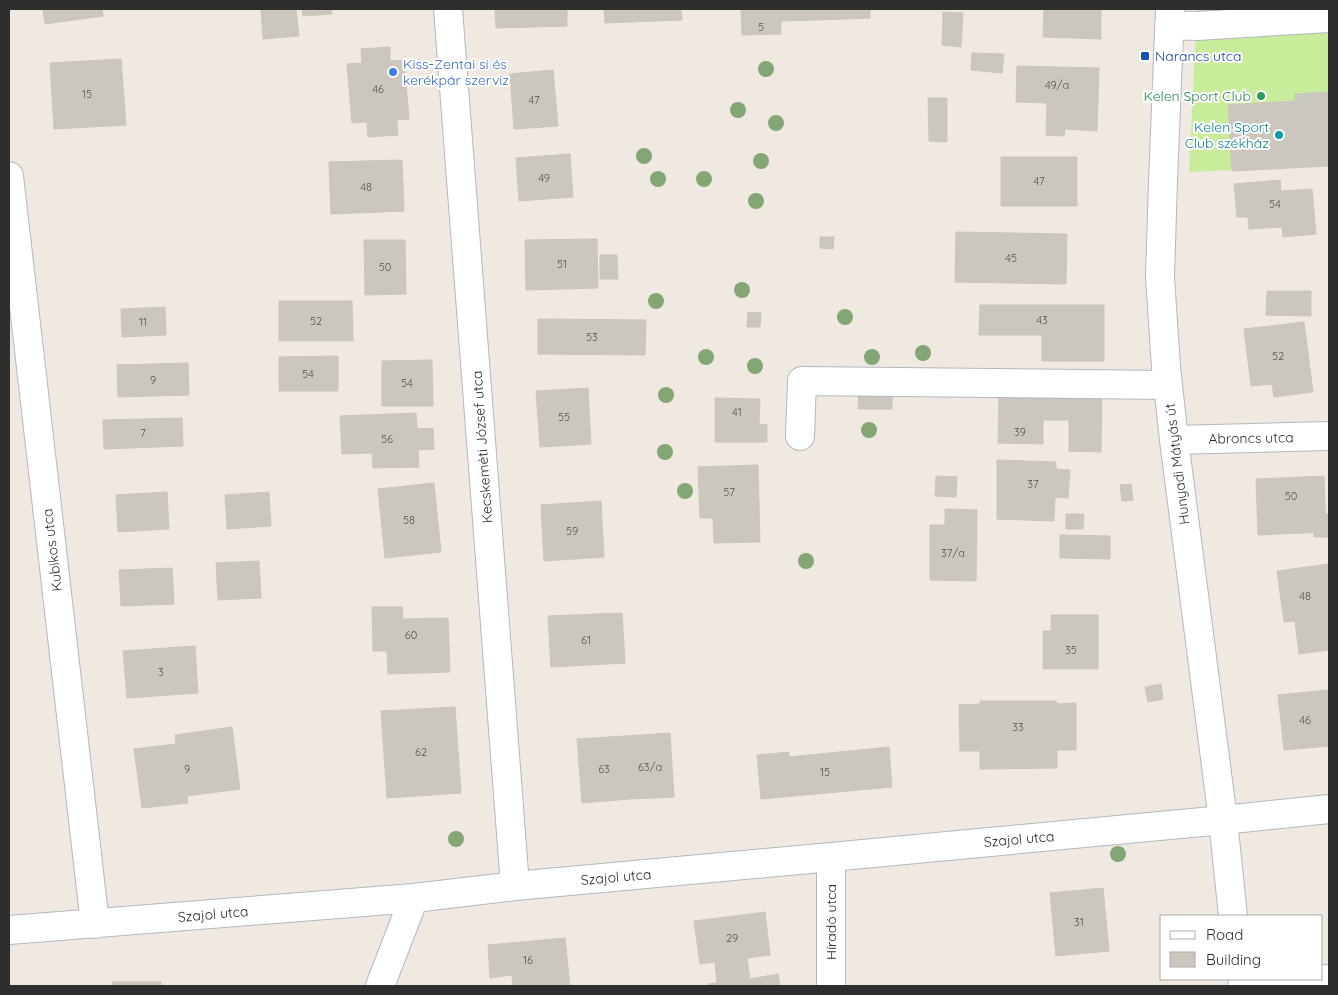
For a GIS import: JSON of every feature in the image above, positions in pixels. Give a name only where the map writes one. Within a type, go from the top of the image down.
[{"type":"street","name":"Kecskeméti József utca","points":[[448,9],[516,886]]},
{"type":"street","points":[[1169,17],[1197,26],[1329,18]]},
{"type":"street","name":"Hunyadi Mátyás út","points":[[1169,17],[1160,276],[1174,440],[1223,820],[1233,915]]},
{"type":"street","name":"Kubikos utca","points":[[9,176],[95,924]]},
{"type":"street","points":[[800,436],[802,381],[1168,385]]},
{"type":"street","name":"Abroncs utca","points":[[1174,440],[1329,436]]},
{"type":"street","name":"Szajol utca","points":[[9,930],[414,898],[516,886],[1329,809]]},
{"type":"street","name":"Híradó utca","points":[[831,857],[831,986]]},
{"type":"street","points":[[380,986],[414,898]]},
{"type":"street","points":[[1241,986],[1316,980]]},
{"type":"green space","name":"Kelen Sport Club","points":[[1197,9],[1329,9],[1329,166],[1189,172]]},
{"type":"building","points":[[43,9],[102,9],[103,16],[45,24]]},
{"type":"building","points":[[261,9],[296,9],[299,36],[263,39]]},
{"type":"building","points":[[302,9],[331,9],[332,14],[303,16]]},
{"type":"building","points":[[495,9],[567,9],[567,26],[496,28]]},
{"type":"building","points":[[604,9],[681,9],[682,20],[605,23]]},
{"type":"building","points":[[741,9],[816,9],[817,20],[781,21],[781,34],[742,35]]},
{"type":"building","points":[[816,9],[870,9],[870,18],[817,20]]},
{"type":"building","points":[[1044,9],[1101,9],[1101,39],[1043,37]]},
{"type":"building","points":[[943,12],[963,13],[961,47],[942,45]]},
{"type":"building","points":[[390,47],[390,61],[404,60],[409,119],[397,120],[398,135],[368,137],[367,122],[352,123],[347,64],[362,63],[361,49]]},
{"type":"building","points":[[972,53],[1004,54],[1002,73],[971,70]]},
{"type":"building","points":[[121,59],[126,125],[54,129],[50,63]]},
{"type":"building","points":[[1017,66],[1099,68],[1097,131],[1065,129],[1064,136],[1046,135],[1047,103],[1016,102]]},
{"type":"building","points":[[553,70],[558,126],[514,129],[510,74]]},
{"type":"building","name":"Kelen Sport Club székház","points":[[1329,92],[1329,166],[1232,171],[1228,105],[1295,101],[1295,94]]},
{"type":"building","points":[[928,98],[947,98],[947,142],[929,141]]},
{"type":"building","points":[[570,154],[573,197],[519,201],[516,158]]},
{"type":"building","points":[[1001,157],[1077,157],[1077,206],[1001,206]]},
{"type":"building","points":[[402,160],[404,211],[331,214],[329,162]]},
{"type":"building","points":[[1280,180],[1281,191],[1312,189],[1316,234],[1283,237],[1282,227],[1249,229],[1248,217],[1237,217],[1234,184]]},
{"type":"building","points":[[956,232],[1067,234],[1066,284],[955,282]]},
{"type":"building","points":[[820,237],[834,237],[833,249],[820,248]]},
{"type":"building","points":[[597,239],[598,288],[526,290],[525,240]]},
{"type":"building","points":[[364,240],[405,240],[406,294],[365,295]]},
{"type":"building","points":[[600,255],[617,255],[618,279],[600,279]]},
{"type":"building","points":[[1267,291],[1311,291],[1311,316],[1266,315]]},
{"type":"building","points":[[279,301],[352,301],[353,341],[279,341]]},
{"type":"building","points":[[980,305],[1104,305],[1104,361],[1042,361],[1042,335],[979,335]]},
{"type":"building","points":[[165,307],[166,335],[122,337],[121,309]]},
{"type":"building","points":[[748,312],[761,313],[760,327],[747,327]]},
{"type":"building","points":[[538,319],[646,320],[645,355],[538,354]]},
{"type":"building","points":[[1304,322],[1313,392],[1274,397],[1272,384],[1251,386],[1244,329]]},
{"type":"building","points":[[338,356],[338,391],[279,391],[279,357]]},
{"type":"building","points":[[432,360],[433,406],[382,406],[382,361]]},
{"type":"building","points":[[188,363],[189,395],[118,397],[117,365]]},
{"type":"building","points":[[588,388],[591,444],[540,447],[536,391]]},
{"type":"building","points":[[999,390],[1102,391],[1101,452],[1069,451],[1069,420],[1043,420],[1043,444],[998,443]]},
{"type":"building","points":[[859,391],[868,391],[868,409],[858,409]]},
{"type":"building","points":[[868,394],[892,394],[892,409],[868,409]]},
{"type":"building","points":[[715,398],[760,399],[759,425],[767,424],[767,442],[715,442]]},
{"type":"building","points":[[416,413],[417,429],[433,428],[434,449],[418,450],[419,467],[373,468],[372,453],[342,454],[340,416]]},
{"type":"building","points":[[182,418],[183,446],[104,449],[103,420]]},
{"type":"building","points":[[997,460],[1056,462],[1056,469],[1070,470],[1068,498],[1055,497],[1054,521],[997,519]]},
{"type":"building","points":[[758,465],[760,542],[714,543],[713,518],[700,518],[698,467]]},
{"type":"building","points":[[936,476],[957,477],[956,497],[935,496]]},
{"type":"building","points":[[1324,476],[1326,532],[1258,535],[1256,479]]},
{"type":"building","points":[[434,483],[441,552],[385,558],[378,489]]},
{"type":"building","points":[[1131,484],[1133,500],[1122,501],[1120,485]]},
{"type":"building","points":[[167,492],[169,529],[118,532],[116,495]]},
{"type":"building","points":[[269,492],[271,526],[227,529],[225,495]]},
{"type":"building","points":[[601,501],[604,557],[544,561],[541,505]]},
{"type":"building","points":[[945,509],[977,510],[976,581],[930,580],[930,525],[945,525]]},
{"type":"building","points":[[1066,514],[1084,514],[1083,529],[1066,529]]},
{"type":"building","points":[[1325,514],[1329,514],[1329,537],[1314,537],[1314,533],[1326,532]]},
{"type":"building","points":[[1060,535],[1110,536],[1110,559],[1060,558]]},
{"type":"building","points":[[259,561],[261,598],[218,600],[216,563]]},
{"type":"building","points":[[1329,564],[1329,650],[1299,654],[1295,621],[1284,622],[1277,571]]},
{"type":"building","points":[[172,568],[174,604],[121,606],[119,570]]},
{"type":"building","points":[[372,607],[402,607],[403,619],[448,618],[450,672],[388,674],[387,651],[373,651]]},
{"type":"building","points":[[622,613],[625,663],[551,667],[548,616]]},
{"type":"building","points":[[1051,615],[1098,615],[1098,669],[1043,669],[1043,631],[1051,631]]},
{"type":"building","points":[[195,646],[198,693],[127,698],[123,651]]},
{"type":"building","points":[[1161,684],[1163,699],[1148,702],[1145,687]]},
{"type":"building","points":[[1329,690],[1329,746],[1284,750],[1278,695]]},
{"type":"building","points":[[980,701],[1056,701],[1057,704],[1076,703],[1076,750],[1057,750],[1057,768],[980,769],[980,751],[960,751],[959,705],[980,704]]},
{"type":"building","points":[[455,707],[461,793],[387,798],[381,711]]},
{"type":"building","points":[[232,727],[240,789],[187,796],[188,803],[142,808],[134,749],[176,744],[175,735]]},
{"type":"building","points":[[670,733],[674,797],[630,799],[625,736]]},
{"type":"building","points":[[625,736],[630,799],[582,803],[577,739]]},
{"type":"building","points":[[889,747],[892,787],[761,799],[757,755],[789,752],[789,757]]},
{"type":"building","points":[[1103,888],[1109,951],[1056,956],[1050,893]]},
{"type":"building","points":[[765,912],[770,955],[747,958],[750,979],[778,974],[780,986],[708,986],[708,984],[717,983],[715,962],[700,964],[694,921]]},
{"type":"building","points":[[565,938],[570,986],[513,986],[512,975],[490,978],[488,945]]},
{"type":"building","points":[[113,982],[161,982],[161,986],[112,986]]},
{"type":"place","name":"Narancs utca","points":[[1145,56]]},
{"type":"place","name":"Kiss-Zentai sí és kerékpár szerviz","points":[[393,72]]},
{"type":"place","name":"Kelen Sport Club","points":[[1261,96]]},
{"type":"place","name":"Kelen Sport Club székház","points":[[1279,135]]}]
